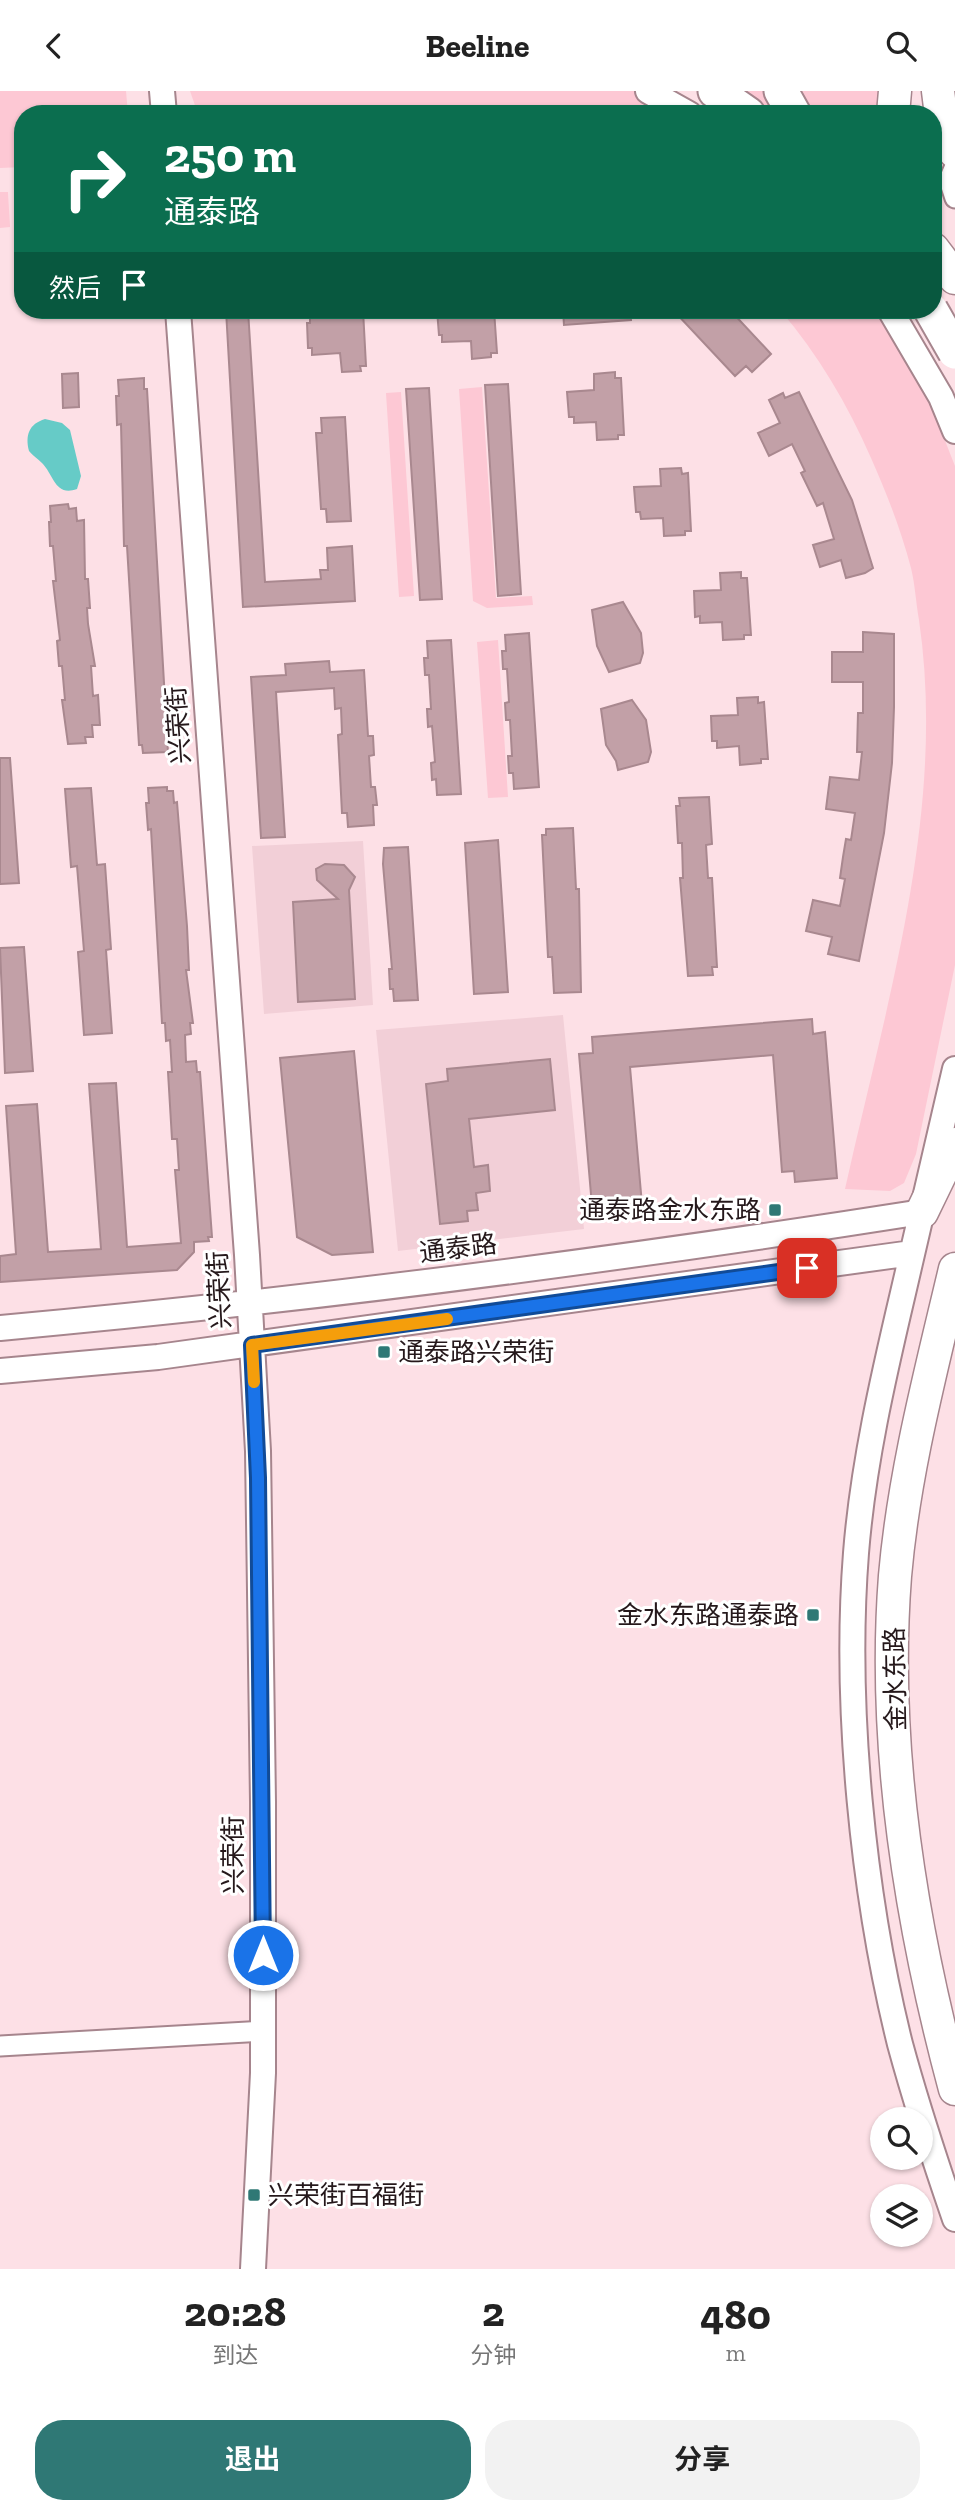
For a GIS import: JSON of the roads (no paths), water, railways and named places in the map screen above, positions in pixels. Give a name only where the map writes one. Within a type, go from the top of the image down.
[{"type":"highway","points":[[715,91],[735,105]]},
{"type":"highway","points":[[936,319],[955,352]]},
{"type":"main road","points":[[942,118],[955,152]]},
{"type":"main road","points":[[942,261],[955,278]]},
{"type":"main road","points":[[922,1212],[955,1144]]},
{"type":"main road","name":"金水东路","points":[[955,1269],[906,1487],[895,1577],[893,1663],[905,1851],[932,2001],[955,2089]]},
{"type":"street","points":[[648,91],[672,105]]},
{"type":"street","points":[[955,166],[949,180],[955,198]]},
{"type":"street","name":"兴荣街","points":[[179,319],[252,1345],[258,1478],[263,2031],[253,2269]]},
{"type":"street","points":[[895,319],[955,431]]},
{"type":"street","points":[[921,363],[955,342]]},
{"type":"street","points":[[955,1069],[912,1253],[864,1480],[856,1554],[854,1700],[858,1769],[881,1949],[900,2041],[919,2113],[955,2218]]},
{"type":"street","name":"通泰路","points":[[0,1328],[249,1302],[654,1254],[922,1212]]},
{"type":"street","points":[[0,1371],[158,1357],[252,1345],[912,1253]]},
{"type":"street","points":[[0,2046],[263,2031]]},
{"type":"water","points":[[45,419],[62,423],[70,430],[81,476],[77,489],[70,491],[59,487],[42,463],[29,451],[28,440],[32,427]]},
{"type":"place","name":"通泰路金水东路","points":[[775,1210]]},
{"type":"place","name":"通泰路兴荣街","points":[[384,1352]]},
{"type":"place","name":"金水东路通泰路","points":[[813,1615]]},
{"type":"place","name":"兴荣街百福街","points":[[254,2195]]}]
